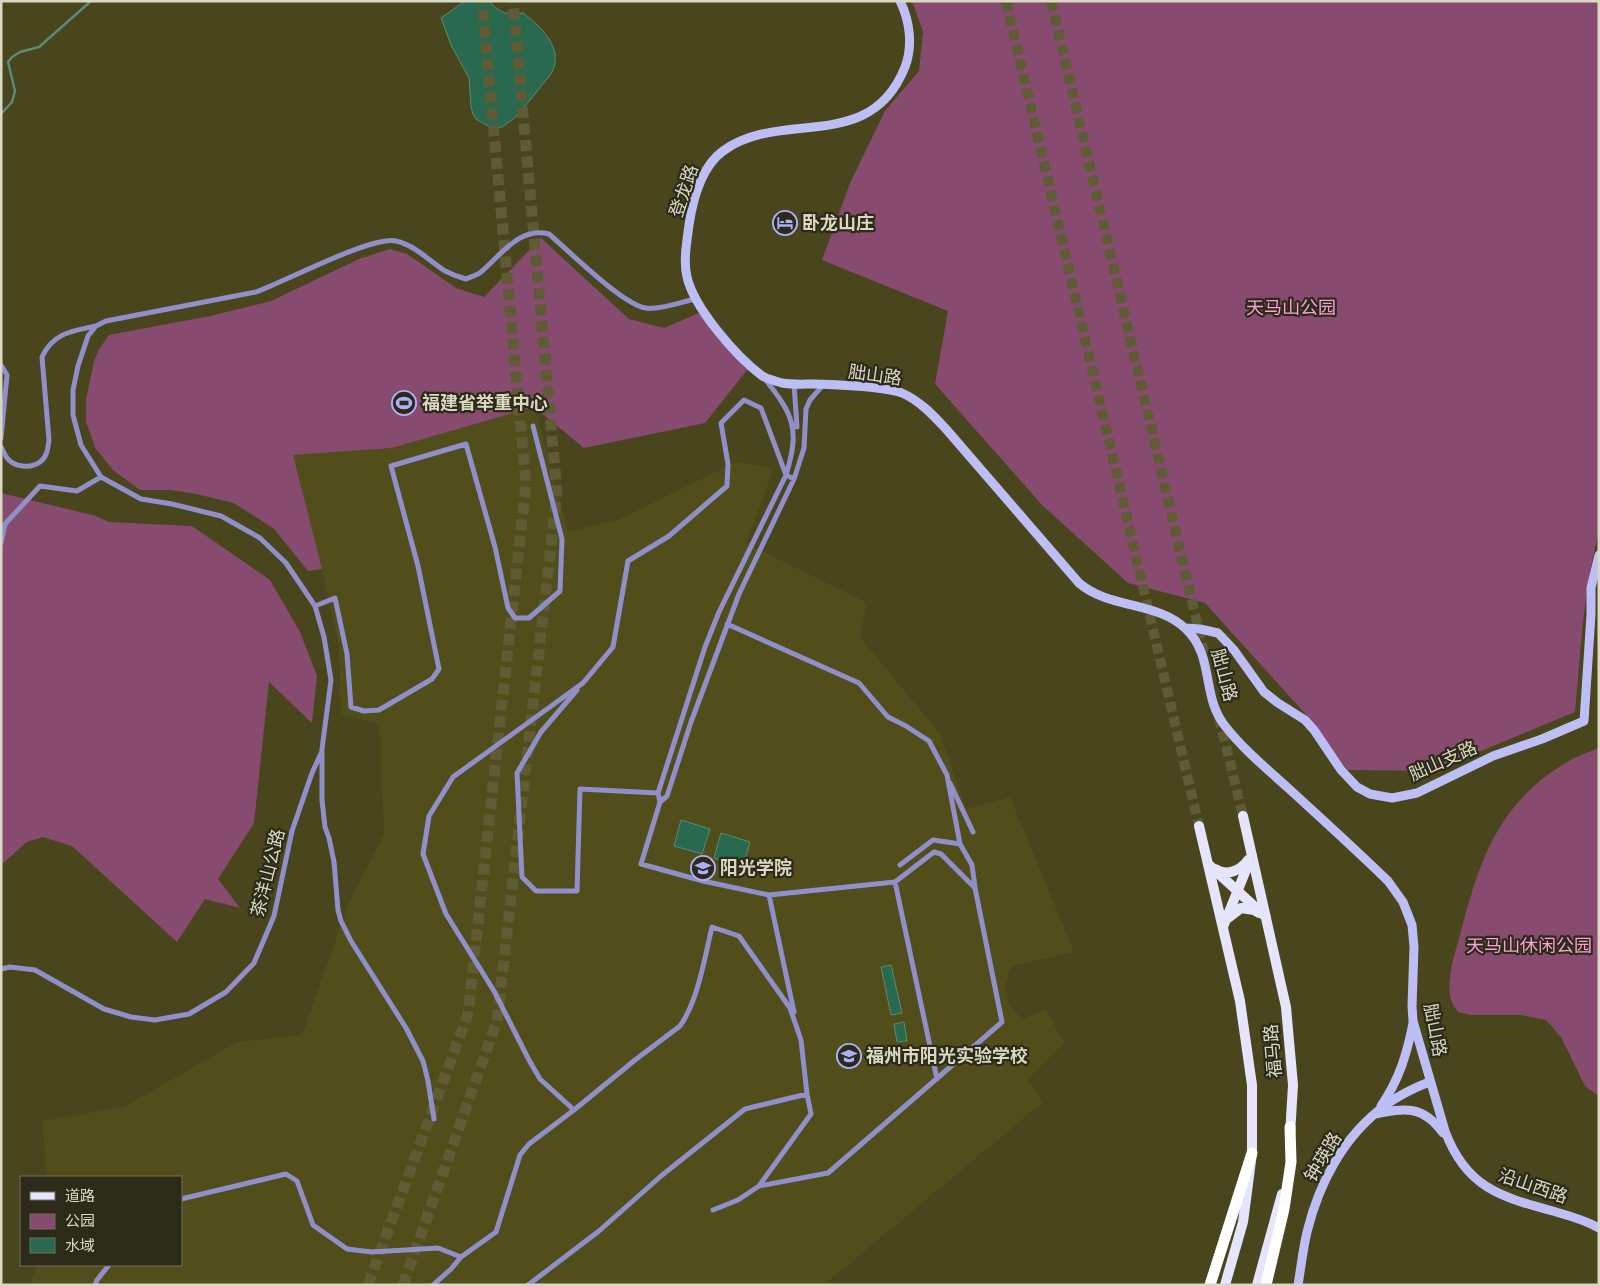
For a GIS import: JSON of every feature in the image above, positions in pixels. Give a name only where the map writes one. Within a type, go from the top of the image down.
[{"type":"highway","points":[[1266,1285],[1284,1209],[1291,1162],[1290,1126]]},
{"type":"highway","points":[[1210,1285],[1252,1154]]},
{"type":"main road","name":"福马路","points":[[1242,816],[1288,1020],[1292,1085],[1290,1126],[1282,1196],[1257,1285]]},
{"type":"main road","name":"福马路","points":[[1199,826],[1240,1001],[1252,1085],[1252,1154],[1243,1222],[1225,1285]]},
{"type":"main road","points":[[1208,864],[1219,872],[1232,872],[1243,866],[1252,855]]},
{"type":"main road","points":[[1223,928],[1252,855]]},
{"type":"main road","points":[[1208,864],[1266,917]]},
{"type":"main road","points":[[1223,928],[1230,915],[1240,908],[1254,910],[1266,917]]},
{"type":"street","name":"登龙路","points":[[823,385],[783,383],[762,376],[724,337],[695,299],[686,271],[686,252],[692,209],[707,168],[717,156],[730,147],[754,136],[847,122],[861,116],[881,102],[896,84],[909,52],[906,17],[900,1]]},
{"type":"street","points":[[1,447],[8,458],[17,465],[29,466],[40,462],[48,451],[49,440],[42,357],[46,347],[55,339],[68,332],[96,326],[106,321],[256,292],[276,285],[350,251],[377,242],[394,240],[407,245],[446,272],[466,279],[479,273],[524,234],[539,231],[549,234],[626,300],[646,308],[695,299]]},
{"type":"street","points":[[96,326],[88,336],[78,366],[73,390],[73,415],[82,445],[101,477],[141,499],[172,504],[221,516],[260,538],[286,563],[315,606],[324,637],[331,680],[322,749],[322,800],[325,827],[334,862],[338,910],[351,941],[406,1028],[423,1061],[434,1120]]},
{"type":"street","points":[[1,364],[7,375],[1,438]]},
{"type":"street","points":[[762,376],[790,415],[795,427]]},
{"type":"street","points":[[794,384],[795,427],[791,458],[786,475],[720,612],[702,656],[658,792],[660,802],[642,864],[703,881],[769,895],[895,882],[934,852],[941,854],[975,888]]},
{"type":"street","points":[[660,802],[667,796],[727,624],[750,570],[794,479],[804,448],[806,409],[810,400],[823,385]]},
{"type":"street","name":"胐山路","points":[[823,385],[893,391],[902,393],[919,402],[941,424],[1086,590],[1103,597],[1150,610],[1171,618],[1186,628],[1200,646],[1204,657],[1212,700],[1224,725],[1269,771],[1388,881],[1403,902],[1409,914],[1414,935],[1413,1021],[1429,1082]]},
{"type":"street","points":[[658,792],[580,789],[577,892],[536,891],[522,877],[517,773],[541,732],[613,647],[628,561],[669,536],[727,486],[728,464],[721,423],[744,400],[761,408],[786,475],[794,479]]},
{"type":"street","points":[[315,606],[336,598],[347,654],[352,707],[364,711],[380,710],[432,679],[439,669],[418,566],[391,466],[466,444],[495,547],[508,608],[515,618],[529,618],[560,591],[562,539],[533,426]]},
{"type":"street","points":[[795,427],[805,426]]},
{"type":"street","points":[[1,544],[5,524],[40,486],[77,490],[101,477]]},
{"type":"street","name":"胐山支路","points":[[1186,628],[1218,633],[1234,650],[1264,692],[1305,720],[1341,770],[1357,787],[1370,794],[1392,798],[1417,793],[1493,756],[1542,740],[1584,721],[1591,588],[1599,555]]},
{"type":"street","points":[[742,565],[750,570]]},
{"type":"street","points":[[727,624],[859,682],[888,717],[930,741],[973,832]]},
{"type":"street","points":[[702,656],[714,658]]},
{"type":"street","points":[[574,1110],[540,1079],[532,1067],[494,991],[446,914],[423,854],[429,816],[453,777],[583,683]]},
{"type":"street","name":"茶洋山公路","points":[[1,969],[10,967],[35,970],[104,1009],[155,1020],[189,1014],[226,992],[254,963],[274,916],[292,832],[322,749]]},
{"type":"street","points":[[759,1186],[828,1173],[1002,1022],[972,865],[960,844],[947,776]]},
{"type":"street","points":[[900,865],[933,840],[960,844]]},
{"type":"street","points":[[895,882],[937,1079]]},
{"type":"street","points":[[713,1210],[738,1200],[759,1186],[811,1114],[801,1040],[769,895]]},
{"type":"street","points":[[433,1285],[461,1257],[496,1232],[520,1155],[529,1144],[680,1026],[693,999],[712,927],[739,936],[790,1008],[801,1040]]},
{"type":"street","points":[[1375,1114],[1398,1078],[1413,1021]]},
{"type":"street","name":"钟瑛路","points":[[1298,1285],[1307,1234],[1322,1187],[1334,1164],[1354,1136],[1375,1114],[1395,1099],[1429,1082]]},
{"type":"street","name":"沿山西路","points":[[1429,1082],[1448,1139],[1462,1165],[1475,1179],[1511,1199],[1576,1218],[1599,1228]]},
{"type":"street","points":[[528,1285],[599,1231],[661,1176],[745,1109],[807,1094]]},
{"type":"street","points":[[1375,1114],[1415,1110],[1431,1119],[1448,1139]]},
{"type":"street","points":[[182,1199],[286,1174],[297,1181],[313,1226],[347,1249],[372,1252],[438,1248],[461,1257]]},
{"type":"street","points":[[96,1285],[97,1280],[108,1266]]},
{"type":"shaded area","name":"阳光学院","points":[[535,407],[568,532],[620,519],[736,462],[774,468],[746,543],[867,603],[860,637],[940,734],[966,809],[1010,797],[1074,952],[1011,966],[1005,986],[1008,1002],[1022,1020],[1046,1009],[1064,1043],[1027,1080],[1043,1102],[824,1285],[30,1285],[37,1266],[182,1266],[182,1176],[47,1176],[42,1121],[124,1107],[237,1042],[302,1035],[350,900],[384,835],[380,724],[341,714],[339,646],[322,569],[292,455],[392,448]]},
{"type":"green space","name":"天马山公园","points":[[912,1],[1599,1],[1599,532],[1589,576],[1575,712],[1433,771],[1347,770],[1310,719],[1205,603],[1128,583],[1042,505],[935,384],[948,311],[822,260],[850,183],[885,111],[919,71],[923,32]]},
{"type":"green space","name":"福建省举重中心","points":[[541,238],[629,319],[664,328],[699,313],[747,370],[705,423],[584,448],[534,407],[392,448],[293,455],[322,569],[308,571],[274,529],[234,503],[171,490],[140,490],[113,470],[96,449],[86,422],[86,399],[94,361],[99,349],[109,335],[210,316],[271,301],[359,259],[390,249],[407,254],[456,288],[484,297]]},
{"type":"green space","points":[[1,493],[96,516],[109,522],[192,526],[270,580],[300,632],[317,676],[312,723],[269,682],[254,823],[218,879],[240,908],[205,899],[177,942],[72,846],[43,837],[27,842],[1,865]]},
{"type":"green space","name":"天马山休闲公园","points":[[1599,748],[1599,1096],[1585,1086],[1561,1037],[1546,1020],[1521,1015],[1471,1015],[1458,1012],[1452,1003],[1449,987],[1453,962],[1475,883],[1484,858],[1509,813],[1527,793],[1548,775],[1574,758]]},
{"type":"water","points":[[465,1],[489,1],[497,9],[505,13],[523,13],[544,32],[553,48],[555,65],[551,74],[517,116],[502,127],[488,126],[476,119],[473,114],[469,78],[451,45],[441,18]]},
{"type":"water","points":[[681,820],[710,829],[702,854],[674,846]]},
{"type":"water","points":[[721,833],[750,842],[743,867],[714,858]]},
{"type":"water","points":[[891,965],[902,1013],[891,1015],[881,967]]},
{"type":"water","points":[[904,1022],[907,1041],[897,1042],[894,1024]]},
{"type":"waterway","points":[[1,114],[12,102],[15,91],[8,62],[20,52],[39,47],[91,1]]},
{"type":"tunnel","points":[[368,1285],[468,1014],[526,484],[482,1]]},
{"type":"tunnel","points":[[403,1285],[497,1021],[557,493],[513,1]]},
{"type":"tunnel","points":[[1006,1],[1199,826]]},
{"type":"tunnel","points":[[1051,1],[1205,657]]},
{"type":"tunnel","points":[[1219,717],[1243,816]]},
{"type":"place","name":"卧龙山庄","points":[[785,223]]},
{"type":"place","name":"福建省举重中心","points":[[404,403]]},
{"type":"place","name":"阳光学院","points":[[703,868]]},
{"type":"place","name":"福州市阳光实验学校","points":[[849,1056]]}]
